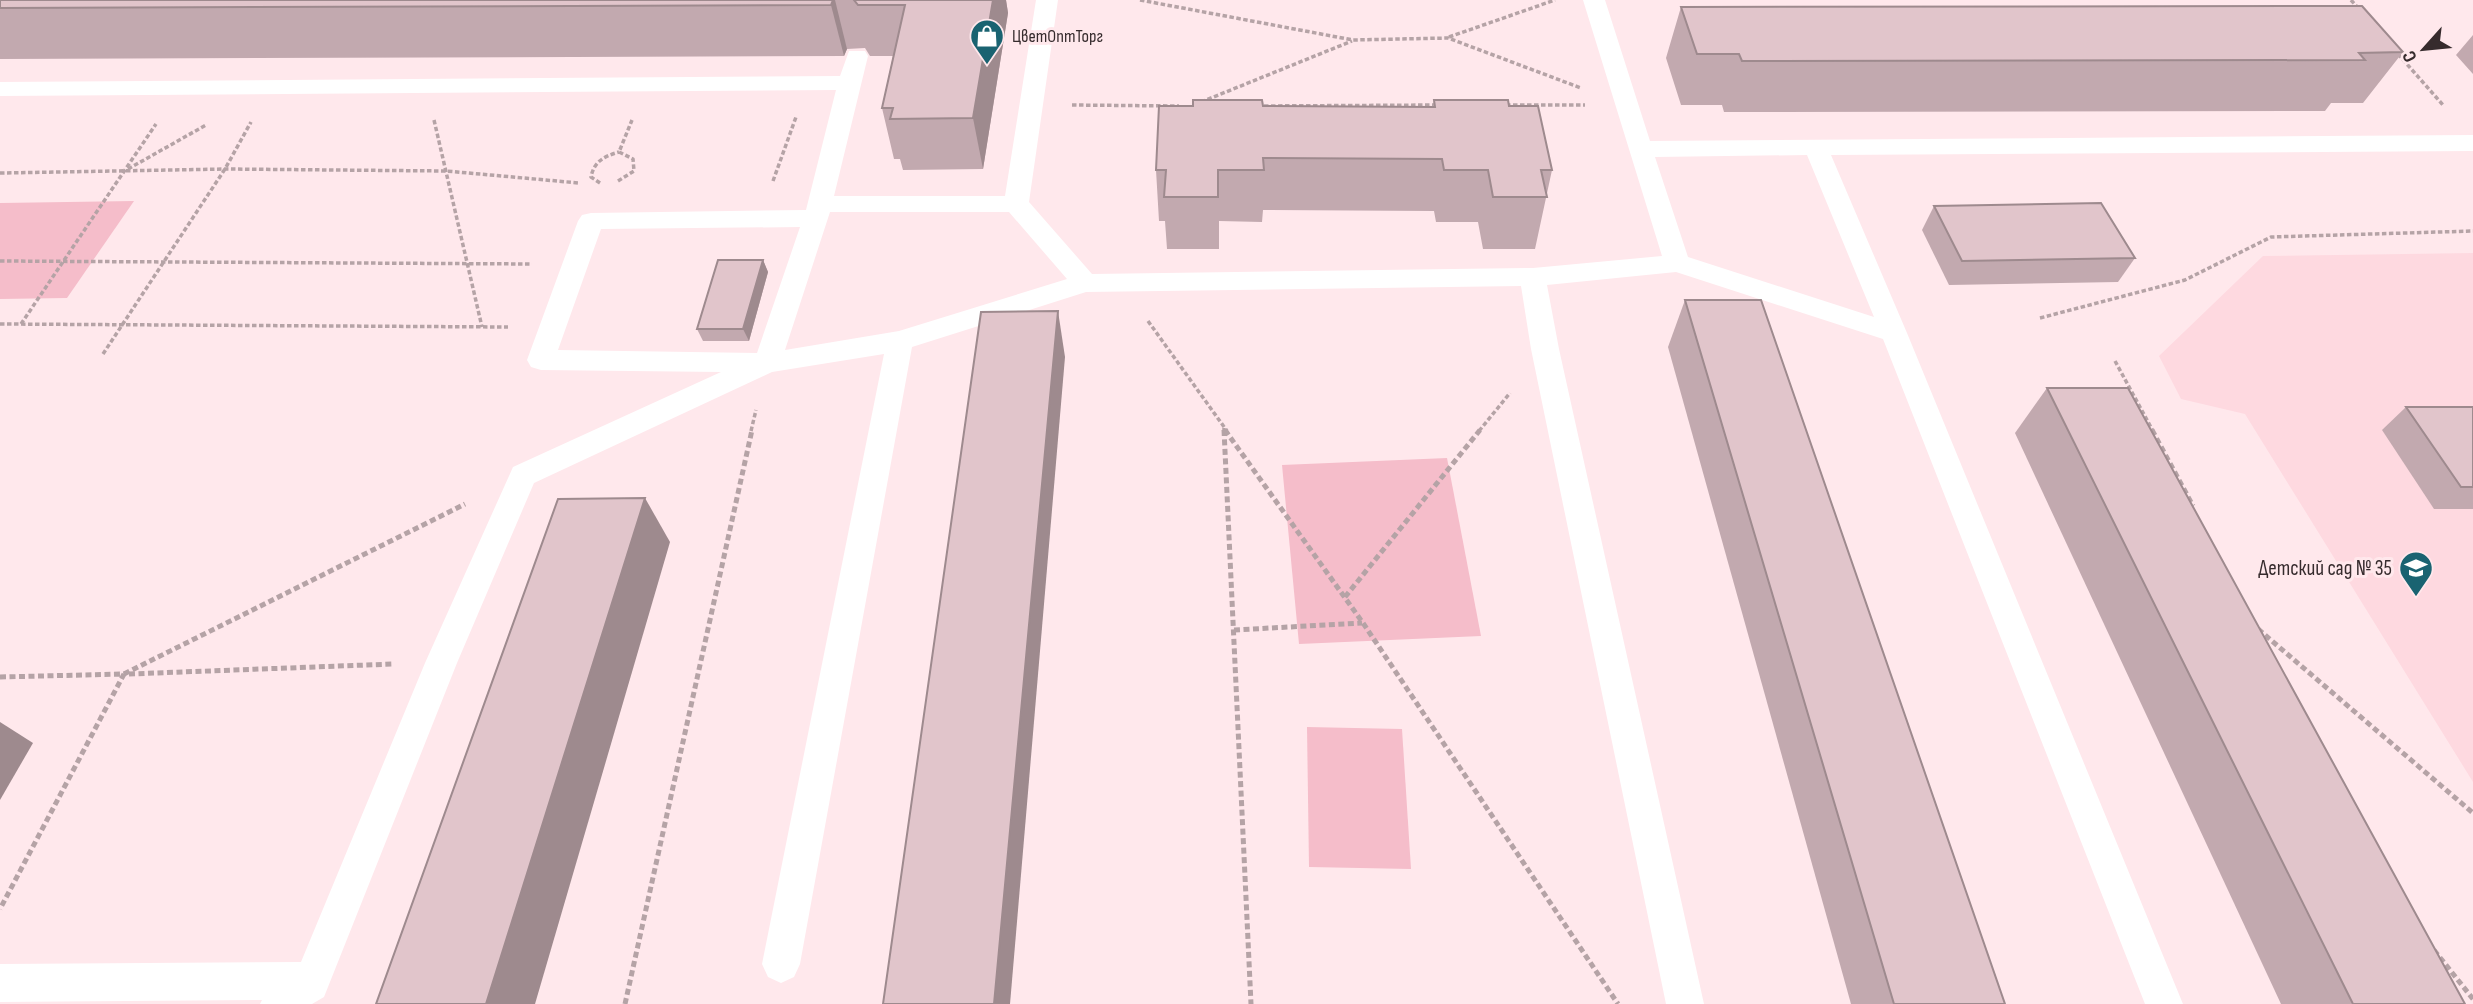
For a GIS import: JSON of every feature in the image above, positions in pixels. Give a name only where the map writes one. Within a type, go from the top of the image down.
[{"type":"lane","points":[[1047,0],[1016,204],[1085,283]]},
{"type":"lane","points":[[1594,0],[1678,264]]},
{"type":"lane","points":[[279,1004],[307,993],[440,663],[523,475],[766,363],[817,211],[857,56]]},
{"type":"lane","points":[[0,89],[849,83]]},
{"type":"lane","points":[[1641,149],[2473,143]]},
{"type":"lane","points":[[1815,147],[1894,333],[2164,1004]]},
{"type":"lane","points":[[1016,204],[817,211],[760,219],[591,221],[541,360],[766,363],[900,341],[1085,283],[1533,277],[1678,264],[1894,333]]},
{"type":"lane","points":[[1533,277],[1545,349],[1685,1004]]},
{"type":"lane","points":[[781,964],[900,341]]},
{"type":"lane","points":[[0,983],[307,993]]},
{"type":"path","points":[[1140,0],[1353,40],[1448,38],[1555,0]]},
{"type":"path","points":[[2351,0],[2360,10]]},
{"type":"path","points":[[1448,38],[1628,105]]},
{"type":"path","points":[[1190,106],[1353,40]]},
{"type":"path","points":[[2395,50],[2447,110]]},
{"type":"path","points":[[760,219],[808,83]]},
{"type":"path","points":[[619,152],[645,86]]},
{"type":"path","points":[[426,88],[482,327]]},
{"type":"path","points":[[20,324],[179,89]]},
{"type":"path","points":[[103,354],[225,169],[270,89]]},
{"type":"path","points":[[125,170],[270,89]]},
{"type":"path","points":[[1031,104],[1204,106]]},
{"type":"path","points":[[1245,106],[1450,105]]},
{"type":"path","points":[[1504,105],[1628,105]]},
{"type":"path","points":[[0,173],[225,169],[446,171],[604,186],[625,179],[634,171],[633,159],[619,152],[604,156],[592,168],[592,177],[604,186]]},
{"type":"path","points":[[591,221],[604,186]]},
{"type":"path","points":[[2040,318],[2185,280],[2271,237],[2473,231]]},
{"type":"path","points":[[0,261],[575,264]]},
{"type":"path","points":[[1121,283],[1363,623],[1618,1004]]},
{"type":"path","points":[[0,324],[551,327]]},
{"type":"path","points":[[1345,597],[1545,349]]},
{"type":"path","points":[[2115,361],[2193,507]]},
{"type":"path","points":[[625,1004],[766,363]]},
{"type":"path","points":[[1224,428],[1251,1004]]},
{"type":"path","points":[[0,909],[124,674],[523,475]]},
{"type":"path","points":[[2251,617],[2270,653]]},
{"type":"path","points":[[1234,630],[1363,623]]},
{"type":"path","points":[[2258,629],[2473,813]]},
{"type":"path","points":[[0,677],[440,663]]},
{"type":"path","points":[[2433,948],[2473,999]]},
{"type":"shaded area","points":[[134,201],[67,298],[0,299],[0,203]]},
{"type":"shaded area","name":"Детский сад № 35","points":[[2473,253],[2473,782],[2245,414],[2181,399],[2159,356],[2263,256]]},
{"type":"shaded area","points":[[1447,458],[1481,636],[1299,644],[1282,465]]},
{"type":"shaded area","points":[[1307,727],[1402,729],[1411,869],[1309,867]]},
{"type":"building","points":[[0,0],[833,0],[831,5],[0,8]]},
{"type":"building","points":[[854,0],[993,0],[973,118],[890,119],[893,108],[882,108],[905,5],[858,5]]},
{"type":"building","points":[[2362,6],[2403,52],[2359,53],[2365,60],[1742,61],[1739,54],[1697,54],[1681,7]]},
{"type":"building","points":[[1193,100],[1262,100],[1263,106],[1435,107],[1434,100],[1508,100],[1509,106],[1538,106],[1552,170],[1541,170],[1547,197],[1493,197],[1488,170],[1444,170],[1442,159],[1263,158],[1264,170],[1218,170],[1218,197],[1164,197],[1166,170],[1156,170],[1159,106],[1193,106]]},
{"type":"building","points":[[2101,203],[2135,258],[1962,261],[1934,206]]},
{"type":"building","points":[[718,260],[763,260],[743,329],[697,329]]},
{"type":"building","points":[[1685,300],[1761,300],[2005,1004],[1894,1004]]},
{"type":"building","points":[[1058,311],[994,1004],[883,1004],[981,312]]},
{"type":"building","points":[[2047,388],[2128,388],[2465,1004],[2353,1004]]},
{"type":"building","points":[[2406,407],[2473,407],[2473,487],[2461,487]]},
{"type":"building","points":[[645,498],[486,1004],[376,1004],[558,499]]},
{"type":"place","name":"ЦветОптТорг","points":[[987,66]]},
{"type":"place","name":"Детский сад № 35","points":[[2416,598]]}]
